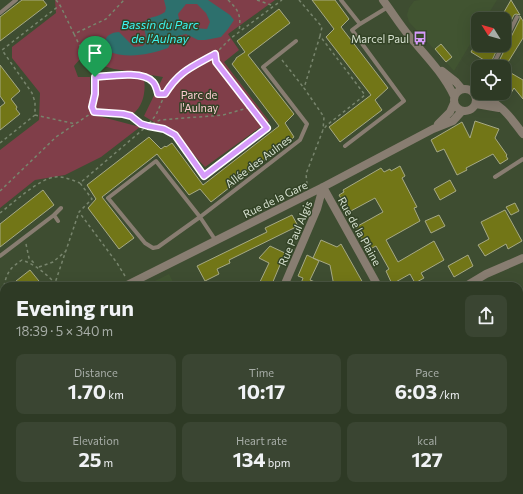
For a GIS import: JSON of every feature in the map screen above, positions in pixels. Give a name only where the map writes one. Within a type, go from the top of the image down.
[{"type":"street","points":[[385,2],[409,36],[434,64],[448,83],[456,108],[462,111],[468,111],[476,104]]},
{"type":"street","points":[[434,64],[450,76],[462,89],[471,91]]},
{"type":"street","points":[[454,99],[456,93],[462,89]]},
{"type":"street","name":"Rue de la Gare","points":[[433,129],[446,118],[450,112],[454,99]]},
{"type":"street","points":[[476,100],[476,104]]},
{"type":"street","points":[[491,100],[509,115],[523,134]]},
{"type":"street","points":[[476,104],[500,108]]},
{"type":"street","name":"Rue de la Gare","points":[[133,282],[453,120],[462,111]]},
{"type":"street","name":"Rue Paul Algis","points":[[286,282],[317,209],[323,187]]},
{"type":"street","name":"Rue de la Plaine","points":[[323,187],[376,282]]},
{"type":"street","points":[[473,282],[486,274],[523,258]]},
{"type":"lane","points":[[0,13],[16,0]]},
{"type":"lane","points":[[341,0],[360,24]]},
{"type":"lane","points":[[345,146],[404,101],[352,30],[385,2]]},
{"type":"lane","points":[[511,29],[517,17]]},
{"type":"lane","name":"Allée des Aulnes","points":[[216,240],[200,217],[156,161],[108,198],[145,243],[153,248],[158,247],[200,217],[300,140],[306,124],[263,67],[296,41]]},
{"type":"lane","points":[[495,178],[523,159]]},
{"type":"lane","points":[[0,256],[61,208]]},
{"type":"lane","points":[[54,215],[58,221]]},
{"type":"path","points":[[56,0],[60,4],[95,77],[95,94],[92,107],[94,112]]},
{"type":"path","points":[[74,34],[106,19],[124,0]]},
{"type":"path","points":[[228,0],[236,7],[241,20],[239,32]]},
{"type":"path","points":[[257,0],[274,6]]},
{"type":"path","points":[[148,126],[156,115],[165,94],[172,83],[184,71],[215,54],[239,32],[282,0]]},
{"type":"path","points":[[299,0],[322,27],[304,88]]},
{"type":"path","points":[[35,115],[35,102],[32,93],[2,50],[60,4]]},
{"type":"path","points":[[307,184],[306,174],[323,130],[327,124],[365,95],[320,36]]},
{"type":"path","name":"Allée des Aulnes","points":[[148,126],[164,129],[175,135],[204,176],[267,128],[216,62],[215,54]]},
{"type":"path","points":[[278,55],[304,88],[324,117],[323,130]]},
{"type":"path","points":[[95,77],[137,75],[153,82],[158,94],[165,94]]},
{"type":"path","points":[[80,183],[148,126],[160,120],[223,115],[251,107]]},
{"type":"path","points":[[0,191],[56,137],[94,112],[131,116],[141,124],[148,126]]},
{"type":"path","points":[[35,115],[76,124]]},
{"type":"path","points":[[0,143],[35,115]]},
{"type":"path","points":[[0,213],[43,181],[55,177],[66,178],[80,183],[92,199],[79,212],[55,282]]},
{"type":"path","points":[[79,212],[125,276]]},
{"type":"path","points":[[23,239],[26,244],[29,258],[54,282]]},
{"type":"path","points":[[5,282],[8,272],[15,264],[22,260],[38,267],[53,262],[67,249]]},
{"type":"shaded area","points":[[497,0],[489,12],[471,12],[471,43],[454,71],[409,22],[407,15],[409,8],[414,1]]},
{"type":"shaded area","points":[[169,274],[173,282],[153,282]]},
{"type":"green space","name":"Parc de l'Aulnay","points":[[55,0],[275,0],[228,34],[239,50],[224,62],[269,121],[205,167],[175,135],[144,116],[163,77],[114,69],[80,59],[74,66],[78,77],[90,77],[91,114],[140,127],[101,157],[65,175],[35,180],[0,208],[0,150],[39,120],[40,93],[12,58],[12,47],[56,13]]},
{"type":"green space","points":[[135,77],[144,79],[145,89],[141,103],[133,114],[120,110],[98,110],[94,106],[97,93],[97,83],[99,79]]},
{"type":"water","name":"Bassin du Parc de l'Aulnay","points":[[164,0],[208,0],[230,15],[234,20],[221,37],[198,40],[186,34],[174,37],[168,48],[153,53],[138,55],[122,55],[107,51],[105,40],[109,35],[119,32],[134,47],[143,46],[146,42],[144,22],[150,18],[162,14],[165,12],[166,8]],"holes":[[[186,4],[197,4],[206,13],[210,22],[207,29],[183,29],[180,24],[178,14]]]},
{"type":"building","points":[[22,0],[43,0],[47,5],[0,41],[0,17]]},
{"type":"building","points":[[312,0],[335,0],[349,19],[341,27],[388,88],[375,100],[382,110],[340,142],[329,127],[371,95],[326,37],[334,29]]},
{"type":"building","points":[[511,0],[520,15],[514,15],[511,21],[511,12],[504,12]]},
{"type":"building","points":[[279,9],[290,23],[248,55],[294,114],[285,123],[294,137],[211,202],[200,189],[189,195],[157,154],[102,197],[134,238],[119,249],[88,208],[96,199],[87,185],[149,137],[161,149],[172,143],[203,185],[279,126],[232,64],[236,58],[245,52],[237,41]]},
{"type":"building","points":[[520,16],[523,21],[523,38],[509,60],[500,60],[504,52],[511,52],[511,37]]},
{"type":"building","points":[[441,44],[452,57],[446,62],[435,49]]},
{"type":"building","points":[[471,52],[496,52],[492,60],[484,60]]},
{"type":"building","points":[[0,65],[20,91],[11,99],[20,114],[0,130],[0,107],[5,103],[0,96]]},
{"type":"building","points":[[511,73],[523,80],[523,99],[514,88],[511,93]]},
{"type":"building","points":[[475,121],[499,129],[495,138],[507,155],[506,156],[508,159],[500,164],[493,154],[466,168],[467,170],[457,175],[444,149],[437,152],[431,140],[462,122],[470,138]]},
{"type":"building","points":[[400,166],[405,176],[402,178],[417,207],[414,208],[420,221],[386,240],[398,262],[434,241],[444,260],[421,273],[424,278],[417,282],[414,282],[410,274],[396,282],[391,282],[386,271],[389,269],[376,246],[368,250],[356,227],[383,212],[375,198],[349,212],[339,195],[344,192],[343,190],[381,168],[384,172],[390,169],[391,171]]},
{"type":"building","points":[[450,180],[456,191],[440,200],[434,189]]},
{"type":"building","points":[[43,190],[54,205],[0,247],[0,224]]},
{"type":"building","points":[[515,203],[519,211],[511,215],[506,207]]},
{"type":"building","points":[[505,210],[522,241],[508,249],[506,244],[485,256],[478,245],[489,239],[481,222]]},
{"type":"building","points":[[292,215],[298,226],[229,260],[230,263],[217,269],[219,274],[205,281],[197,266],[267,232],[265,228]]},
{"type":"building","points":[[439,215],[445,226],[431,233],[425,221]]},
{"type":"building","points":[[321,240],[337,247],[341,244],[362,282],[333,282],[330,265],[313,258]]},
{"type":"building","points":[[270,246],[285,253],[273,282],[260,282],[269,263],[259,258]]},
{"type":"building","points":[[307,255],[319,261],[310,280],[315,282],[302,282],[303,278],[298,276]]},
{"type":"building","points":[[468,255],[473,266],[454,277],[448,266]]},
{"type":"building","points":[[30,270],[40,282],[17,282]]},
{"type":"place","name":"Marcel Paul","points":[[420,38]]},
{"type":"route","points":[[215,54],[216,62],[267,128],[204,176],[175,135],[164,129],[141,124],[131,116],[94,112],[92,107],[95,94],[95,77],[137,75],[153,82],[158,94],[165,94],[172,83],[184,71],[215,54]]}]
